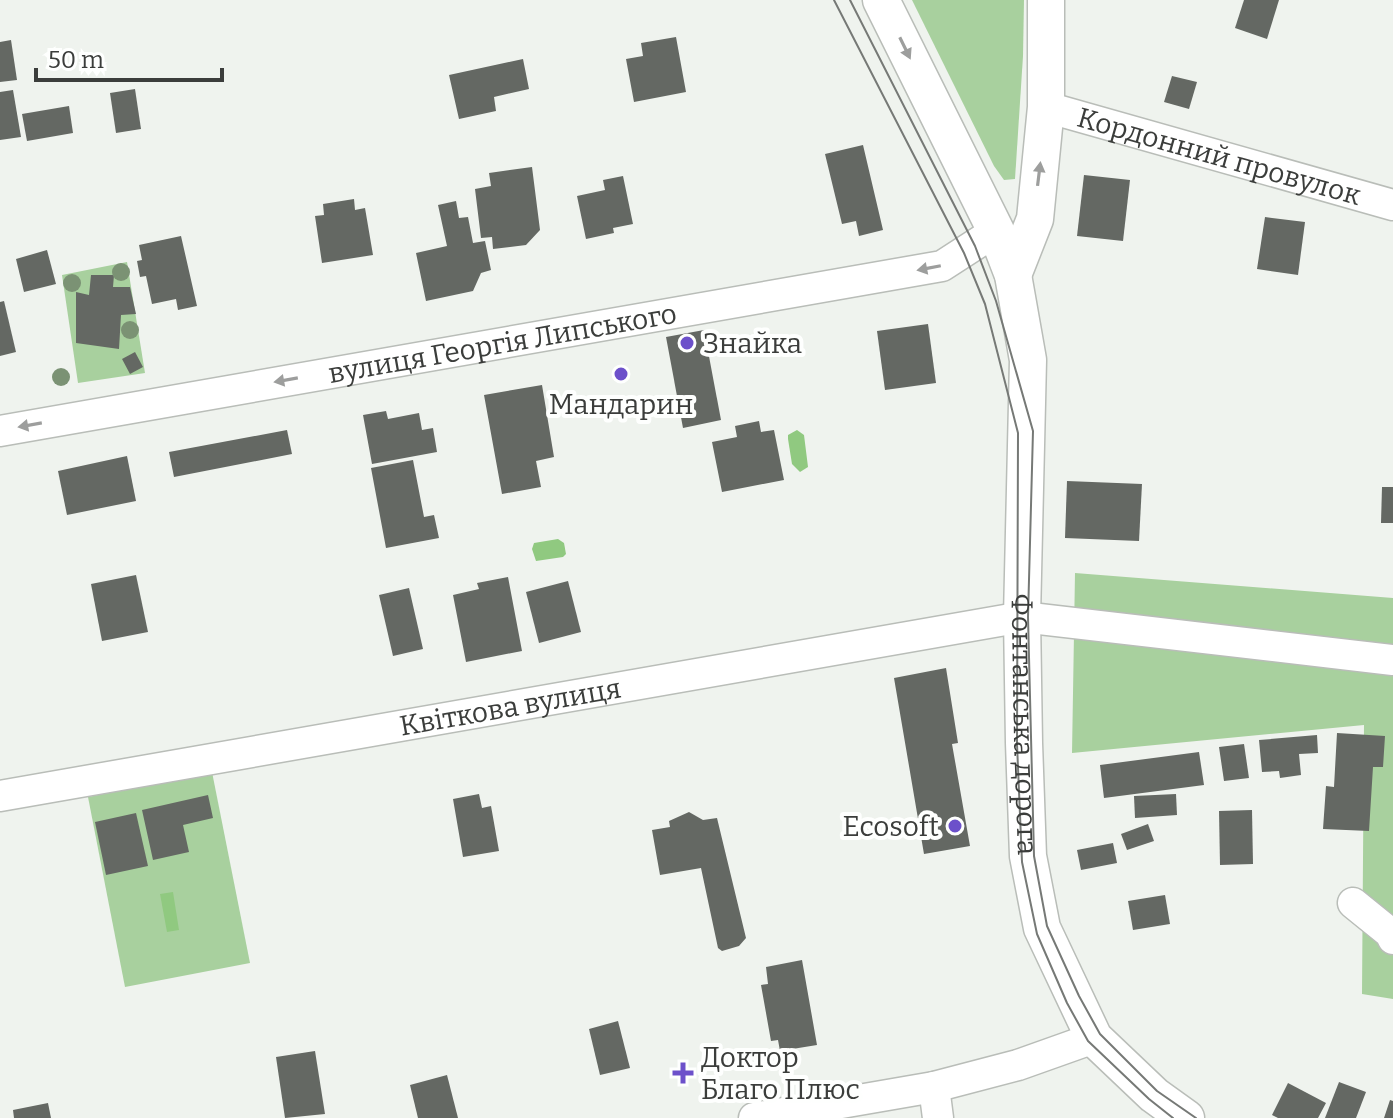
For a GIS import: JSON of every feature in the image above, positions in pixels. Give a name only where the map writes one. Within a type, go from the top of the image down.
[{"type":"main road","name":"Фонтанська дорога","points":[[881,0],[990,218],[1013,275],[1028,360],[1022,617],[1028,856],[1042,928],[1094,1038],[1154,1095],[1186,1118]]},
{"type":"main road","points":[[1013,275],[1035,219],[1046,107],[1046,0]]},
{"type":"main road","points":[[990,218],[1035,219]]},
{"type":"street","name":"Кордонний провулок","points":[[1046,107],[1393,205]]},
{"type":"street","name":"вулиця Георгія Липського","points":[[0,431],[942,266],[990,218]]},
{"type":"street","name":"Квіткова вулиця","points":[[0,796],[1022,617],[1393,660]]},
{"type":"street","points":[[1353,903],[1390,933],[1393,939]]},
{"type":"street","points":[[754,1118],[934,1087],[1018,1065],[1094,1038]]},
{"type":"street","points":[[934,1087],[938,1118]]},
{"type":"shaded area","points":[[912,0],[1024,0],[1015,179],[1004,180],[994,166]]},
{"type":"shaded area","points":[[127,262],[145,373],[78,383],[62,275]]},
{"type":"shaded area","points":[[797,430],[804,435],[808,467],[800,472],[792,464],[788,439],[788,435]]},
{"type":"shaded area","points":[[558,539],[564,543],[566,554],[563,557],[536,561],[532,549],[534,543]]},
{"type":"shaded area","points":[[1075,573],[1393,598],[1393,999],[1362,994],[1364,725],[1072,753]]},
{"type":"shaded area","points":[[212,772],[250,963],[125,987],[88,797]]},
{"type":"shaded area","points":[[173,892],[179,930],[167,932],[160,894]]},
{"type":"building","points":[[1244,0],[1279,0],[1267,39],[1235,28]]},
{"type":"building","points":[[676,37],[686,92],[634,102],[626,59],[643,56],[641,43]]},
{"type":"building","points":[[11,40],[17,80],[0,82],[0,42]]},
{"type":"building","points":[[523,59],[529,89],[494,97],[496,111],[459,119],[449,75]]},
{"type":"building","points":[[1172,76],[1197,82],[1189,109],[1164,102]]},
{"type":"building","points":[[135,89],[141,129],[116,133],[110,93]]},
{"type":"building","points":[[13,90],[21,137],[0,140],[0,92]]},
{"type":"building","points":[[69,106],[73,133],[27,141],[22,114]]},
{"type":"building","points":[[863,145],[883,230],[859,236],[856,221],[842,224],[825,154]]},
{"type":"building","points":[[532,167],[540,230],[526,245],[493,249],[492,237],[481,238],[475,189],[491,186],[489,173]]},
{"type":"building","points":[[1084,175],[1130,180],[1123,241],[1077,236]]},
{"type":"building","points":[[623,176],[633,224],[613,228],[614,233],[586,239],[577,196],[605,190],[603,180]]},
{"type":"building","points":[[354,199],[355,210],[365,208],[373,255],[322,263],[315,216],[324,215],[323,204]]},
{"type":"building","points":[[456,201],[459,218],[468,217],[473,243],[485,241],[491,270],[481,273],[473,291],[426,301],[416,253],[447,246],[438,205]]},
{"type":"building","points":[[1265,217],[1305,222],[1298,275],[1257,269]]},
{"type":"building","points":[[181,236],[197,306],[178,310],[176,299],[152,304],[146,276],[140,277],[137,261],[142,260],[139,245]]},
{"type":"building","points":[[47,250],[56,284],[24,292],[16,259]]},
{"type":"building","points":[[91,275],[114,275],[113,287],[130,287],[136,314],[121,315],[119,349],[76,343],[76,292],[89,295]]},
{"type":"building","points":[[4,301],[16,352],[0,356],[0,302]]},
{"type":"building","points":[[928,324],[936,383],[885,390],[877,331]]},
{"type":"building","points":[[704,330],[721,420],[683,428],[666,337]]},
{"type":"building","points":[[135,352],[143,367],[130,374],[122,359]]},
{"type":"building","points":[[542,385],[554,457],[536,461],[541,487],[502,494],[484,395]]},
{"type":"building","points":[[386,411],[388,419],[419,413],[422,430],[433,428],[437,452],[372,464],[363,415]]},
{"type":"building","points":[[759,421],[761,432],[774,430],[784,480],[722,492],[712,442],[737,437],[735,426]]},
{"type":"building","points":[[287,430],[292,454],[174,477],[169,452]]},
{"type":"building","points":[[127,456],[136,501],[67,515],[58,471]]},
{"type":"building","points":[[413,460],[424,517],[434,515],[439,538],[386,548],[371,468]]},
{"type":"building","points":[[1067,481],[1142,484],[1139,541],[1065,538]]},
{"type":"building","points":[[1382,487],[1393,487],[1393,523],[1381,523]]},
{"type":"building","points":[[136,575],[148,632],[102,641],[91,584]]},
{"type":"building","points":[[508,577],[522,651],[466,662],[453,595],[479,589],[477,583]]},
{"type":"building","points":[[568,581],[581,632],[539,643],[526,592]]},
{"type":"building","points":[[409,588],[423,649],[393,656],[379,595]]},
{"type":"building","points":[[946,668],[958,743],[952,744],[970,846],[924,854],[894,678]]},
{"type":"building","points":[[1337,733],[1385,736],[1383,767],[1373,767],[1369,831],[1323,829],[1326,786],[1334,787]]},
{"type":"building","points":[[1317,735],[1318,753],[1299,754],[1301,775],[1280,778],[1279,771],[1262,772],[1259,740]]},
{"type":"building","points":[[1244,744],[1249,778],[1224,781],[1219,747]]},
{"type":"building","points":[[1199,752],[1204,785],[1104,798],[1100,765]]},
{"type":"building","points":[[479,794],[482,808],[491,806],[499,851],[463,857],[453,799]]},
{"type":"building","points":[[1176,794],[1177,815],[1135,818],[1134,796]]},
{"type":"building","points":[[208,795],[213,818],[183,825],[189,852],[153,860],[142,810]]},
{"type":"building","points":[[1252,810],[1253,864],[1220,865],[1219,811]]},
{"type":"building","points":[[689,812],[703,820],[717,818],[746,938],[739,946],[722,951],[718,948],[701,868],[660,875],[652,830],[670,827],[669,821]]},
{"type":"building","points":[[136,813],[148,866],[106,875],[95,822]]},
{"type":"building","points":[[1148,824],[1154,841],[1127,850],[1121,834]]},
{"type":"building","points":[[1113,843],[1117,863],[1081,870],[1077,850]]},
{"type":"building","points":[[1165,895],[1170,924],[1133,930],[1128,901]]},
{"type":"building","points":[[802,960],[817,1045],[780,1051],[778,1040],[771,1041],[761,985],[768,984],[766,967]]},
{"type":"building","points":[[618,1021],[630,1068],[600,1075],[589,1029]]},
{"type":"building","points":[[315,1051],[325,1114],[285,1118],[276,1057]]},
{"type":"building","points":[[447,1075],[458,1118],[418,1118],[410,1085]]},
{"type":"building","points":[[1339,1082],[1366,1092],[1356,1118],[1325,1118]]},
{"type":"building","points":[[1288,1083],[1326,1103],[1318,1118],[1278,1118],[1272,1115]]},
{"type":"building","points":[[1390,1100],[1393,1101],[1393,1118],[1384,1118]]},
{"type":"building","points":[[48,1103],[51,1118],[14,1118],[13,1110]]},
{"type":"tram line","points":[[834,0],[964,253],[985,304],[1018,433],[1017,744],[1022,862],[1037,934],[1067,1003],[1088,1041],[1173,1118]]},
{"type":"tram line","points":[[850,0],[975,246],[996,301],[1033,431],[1028,617],[1034,856],[1047,926],[1100,1034],[1157,1091],[1196,1118]]},
{"type":"place","name":"Знайка","points":[[687,343]]},
{"type":"place","name":"Мандарин","points":[[621,374]]},
{"type":"place","name":"Ecosoft","points":[[955,826]]},
{"type":"place","name":"Доктор Благо Плюс","points":[[683,1073]]}]
